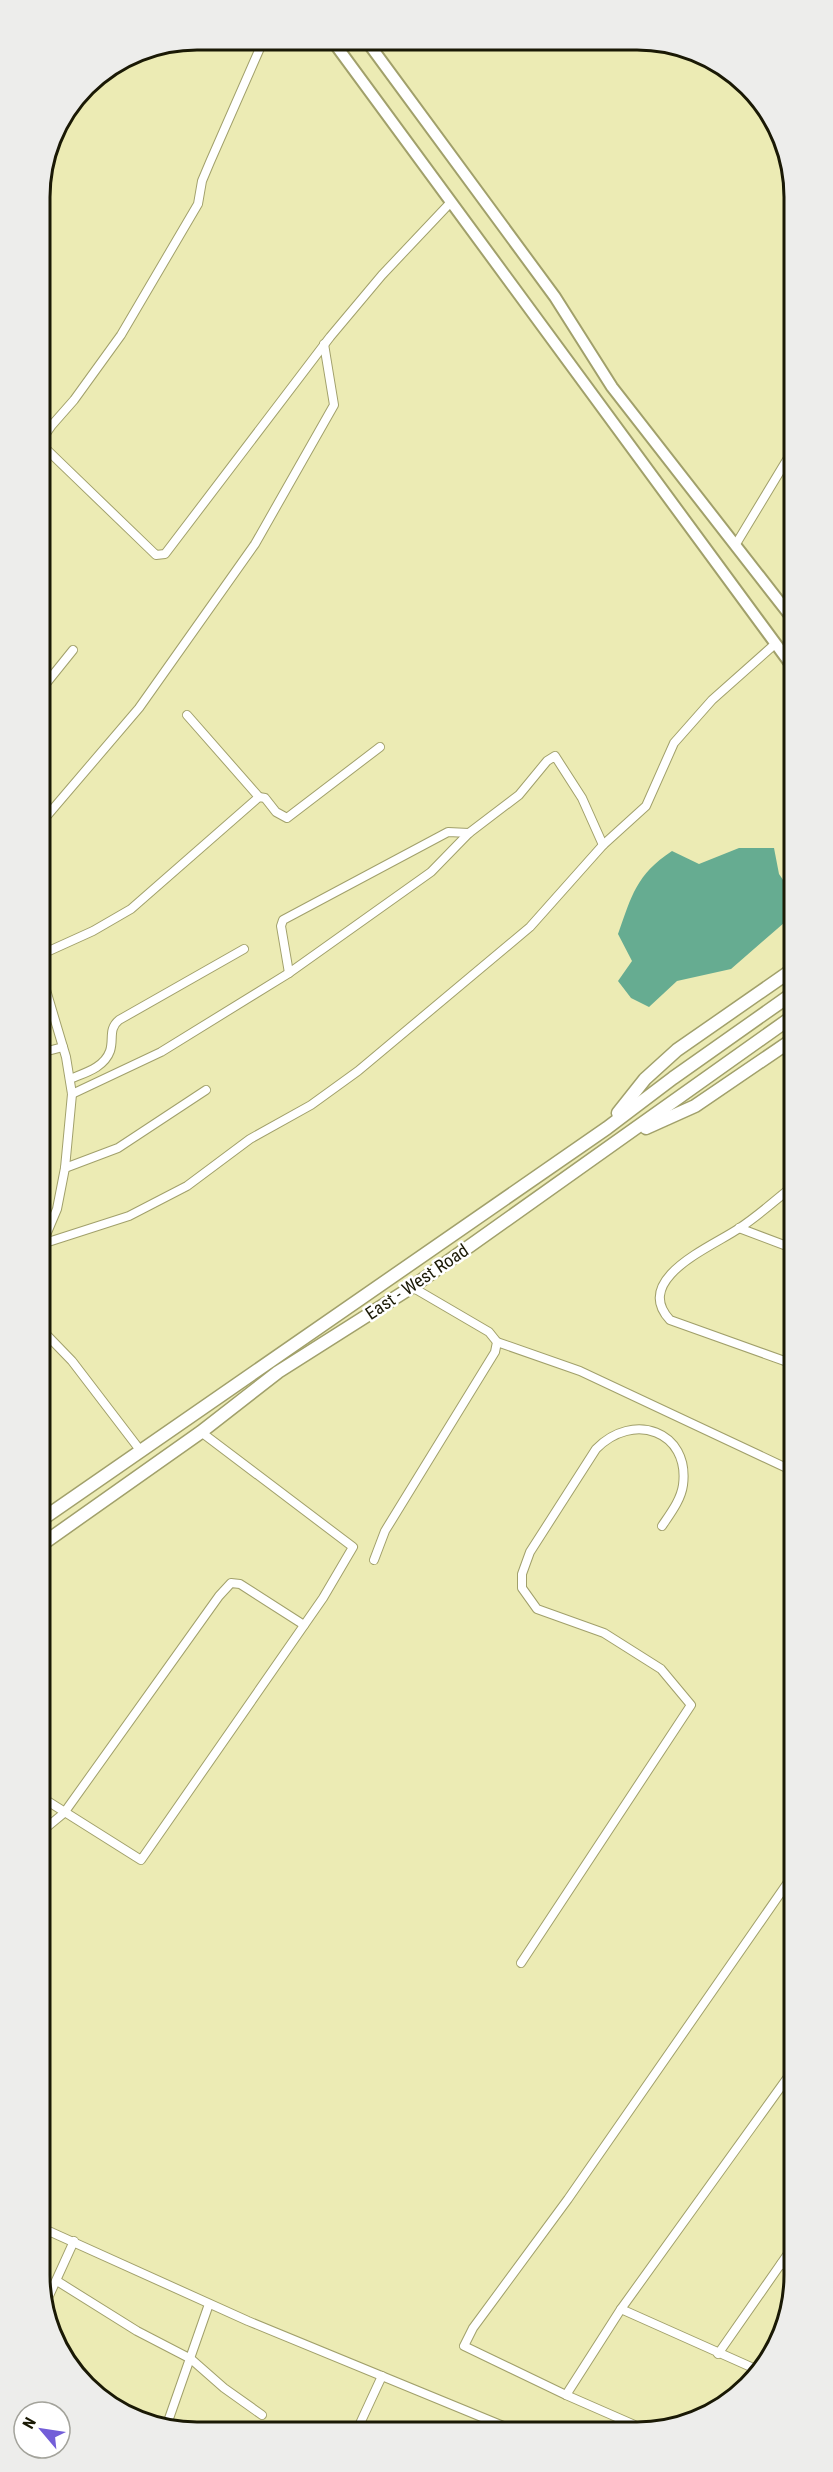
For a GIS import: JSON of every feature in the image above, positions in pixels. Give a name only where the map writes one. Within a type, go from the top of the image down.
[{"type":"main road","points":[[339,50],[784,655]]},
{"type":"main road","points":[[373,50],[555,297],[612,387],[784,607]]},
{"type":"main road","points":[[607,1128],[659,1065],[784,976]]},
{"type":"main road","name":"East - West Road","points":[[50,1514],[607,1128],[673,1077],[784,1000]]},
{"type":"main road","name":"East - West Road","points":[[50,1539],[201,1432],[278,1372],[412,1287],[784,1023]]},
{"type":"main road","points":[[625,1137],[695,1106],[784,1046]]},
{"type":"street","points":[[50,429],[74,400],[121,334],[198,204],[202,180],[259,50]]},
{"type":"street","points":[[50,453],[156,555],[165,554],[324,344],[382,275],[452,202]]},
{"type":"street","points":[[50,812],[139,708],[267,524],[334,405],[324,344]]},
{"type":"street","points":[[736,544],[784,465]]},
{"type":"street","points":[[50,1243],[129,1216],[187,1186],[250,1139],[311,1105],[358,1071],[531,927],[603,844],[646,806],[674,743],[712,700],[775,644]]},
{"type":"street","points":[[50,679],[74,651]]},
{"type":"street","points":[[187,715],[259,797],[265,798],[276,812],[287,818],[380,747]]},
{"type":"street","points":[[72,1094],[161,1052],[290,973],[431,872],[469,833],[519,795],[547,761],[555,756],[582,798],[603,844]]},
{"type":"street","points":[[50,950],[93,931],[131,909],[259,797]]},
{"type":"street","points":[[290,973],[281,926],[283,920],[448,832],[469,833]]},
{"type":"street","points":[[70,1079],[98,1066],[105,1059],[110,1051],[111,1029],[119,1020],[244,949]]},
{"type":"street","points":[[50,1003],[63,1047],[72,1094],[65,1168],[57,1209],[50,1225]]},
{"type":"street","points":[[50,1050],[63,1047]]},
{"type":"street","points":[[65,1168],[118,1148],[206,1090]]},
{"type":"street","points":[[783,1361],[670,1320],[662,1311],[660,1295],[670,1273],[683,1261],[739,1228],[784,1194]]},
{"type":"street","points":[[739,1228],[783,1245]]},
{"type":"street","points":[[412,1287],[489,1332],[497,1342],[580,1371],[783,1466]]},
{"type":"street","points":[[50,1338],[72,1361],[140,1450]]},
{"type":"street","points":[[374,1560],[385,1531],[495,1352],[497,1342]]},
{"type":"street","points":[[521,1963],[691,1705],[661,1669],[622,1643],[604,1633],[537,1609],[522,1588],[525,1564],[596,1449],[608,1437],[623,1430],[640,1428],[656,1432],[670,1442],[680,1455],[684,1471],[683,1488],[662,1526]]},
{"type":"street","points":[[50,1803],[141,1860],[304,1626],[353,1547],[201,1432]]},
{"type":"street","points":[[50,1825],[64,1813],[219,1596],[231,1583],[240,1584],[304,1626]]},
{"type":"street","points":[[628,2422],[464,2346],[473,2328],[568,2199],[783,1889]]},
{"type":"street","points":[[566,2395],[621,2308],[783,2084]]},
{"type":"street","points":[[50,2231],[208,2304],[494,2422]]},
{"type":"street","points":[[51,2293],[74,2241]]},
{"type":"street","points":[[718,2354],[783,2261]]},
{"type":"street","points":[[57,2281],[137,2331],[191,2359],[224,2388],[262,2415]]},
{"type":"street","points":[[169,2420],[208,2304]]},
{"type":"street","points":[[621,2308],[751,2367]]},
{"type":"street","points":[[361,2422],[382,2376]]},
{"type":"shaded area","points":[[739,848],[774,848],[779,874],[784,881],[784,923],[731,969],[677,981],[649,1007],[631,998],[618,981],[632,961],[618,934],[637,887],[660,860],[672,851],[699,864]]}]
